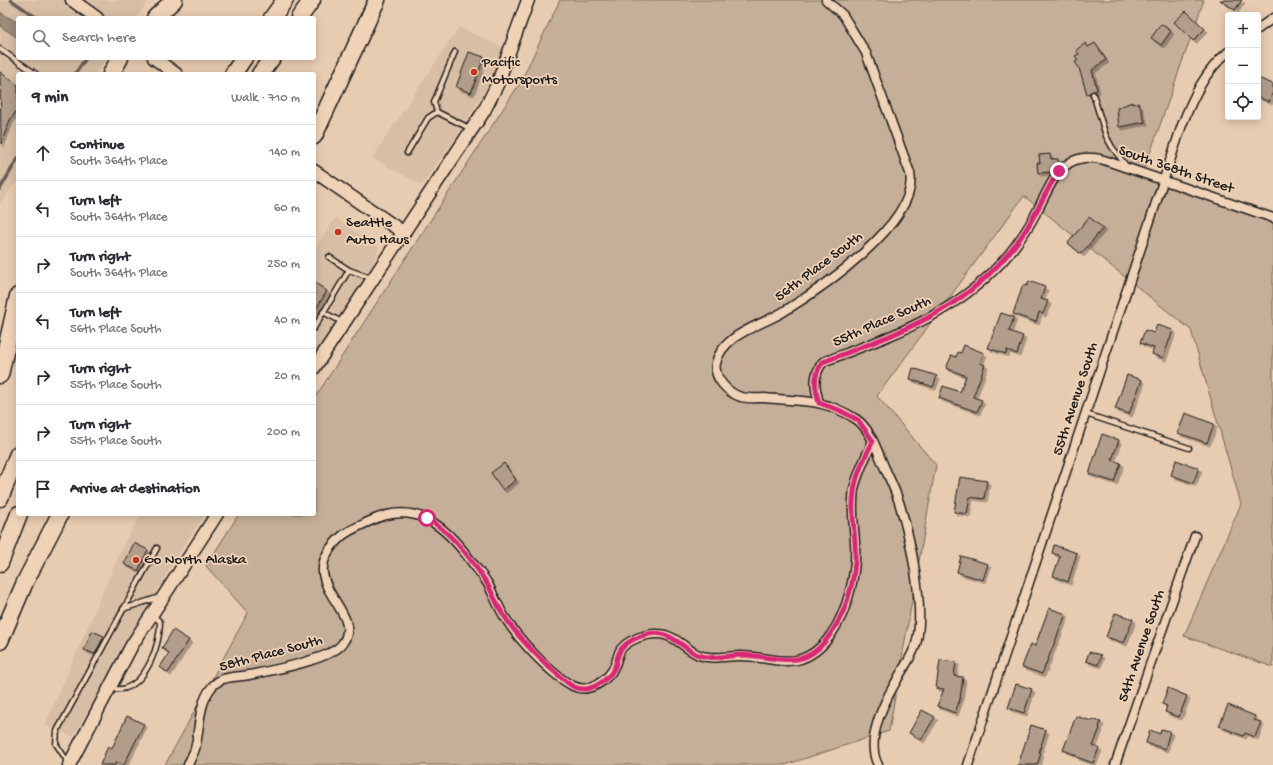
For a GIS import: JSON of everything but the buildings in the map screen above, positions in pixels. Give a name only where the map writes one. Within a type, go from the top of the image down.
[{"type":"highway","points":[[157,16],[174,0]]},
{"type":"highway","points":[[273,16],[284,0]]},
{"type":"highway","points":[[300,16],[312,0]]},
{"type":"highway","points":[[316,132],[377,0]]},
{"type":"highway","points":[[112,72],[119,60]]},
{"type":"highway","points":[[262,72],[270,60]]},
{"type":"highway","points":[[0,375],[16,305]]},
{"type":"highway","points":[[0,498],[16,459]]},
{"type":"highway","points":[[0,563],[18,516]]},
{"type":"highway","points":[[0,641],[25,582],[59,516]]},
{"type":"main road","points":[[72,0],[94,16]]},
{"type":"main road","points":[[316,365],[472,130],[497,85],[528,0]]},
{"type":"main road","points":[[157,60],[173,72]]},
{"type":"main road","points":[[316,172],[404,233]]},
{"type":"main road","points":[[70,764],[108,689],[151,613],[216,516]]},
{"type":"street","name":"56th Place South","points":[[826,0],[843,15],[866,53],[910,173],[910,188],[906,200],[895,220],[874,243],[808,296],[781,314],[732,340],[720,354],[716,367],[721,382],[738,396],[819,403],[839,410],[858,420],[873,441]]},
{"type":"street","points":[[1261,28],[1271,23]]},
{"type":"street","name":"55th Avenue South","points":[[968,765],[1182,125],[1193,99],[1210,70],[1225,55]]},
{"type":"street","name":"South 368th Street","points":[[1069,162],[1081,158],[1094,158],[1273,218]]},
{"type":"street","name":"55th Place South","points":[[819,403],[814,384],[817,370],[823,362],[911,328],[934,316],[967,295],[996,269],[1010,253],[1037,212],[1056,175],[1069,162]]},
{"type":"street","points":[[873,441],[895,490],[905,526],[914,570],[919,625],[914,650],[892,688],[877,729],[873,748],[878,765]]},
{"type":"street","name":"58th Place South","points":[[188,765],[195,749],[200,714],[210,688],[219,680],[228,677],[246,676],[322,657],[342,645],[347,627],[345,618],[330,594],[322,568],[325,555],[344,534],[378,517],[393,513],[414,514],[434,523],[460,546],[486,582],[504,616],[521,640],[560,676],[576,688],[601,684],[614,668],[621,649],[642,635],[661,633],[677,641],[696,654],[712,658],[741,655],[794,661],[815,651],[824,643],[835,628],[844,608],[852,580],[856,557],[854,491],[862,463],[873,441]]},
{"type":"street","name":"54th Avenue South","points":[[1116,765],[1195,536]]},
{"type":"lane","points":[[0,49],[33,72]]},
{"type":"lane","points":[[455,52],[434,102],[437,112],[472,130]]},
{"type":"lane","points":[[1093,94],[1106,136],[1112,147],[1129,169]]},
{"type":"lane","points":[[407,153],[428,118],[437,112]]},
{"type":"lane","points":[[329,257],[349,270],[373,278]]},
{"type":"lane","points":[[316,324],[349,270]]},
{"type":"lane","points":[[323,312],[344,323]]},
{"type":"lane","points":[[1086,414],[1189,448]]},
{"type":"lane","points":[[70,764],[56,744],[57,731],[156,548]]},
{"type":"lane","points":[[122,609],[162,596]]},
{"type":"lane","points":[[108,689],[125,688],[139,680],[142,675],[157,641],[160,630],[160,622],[151,613]]},
{"type":"shaded area","points":[[0,0],[149,0],[137,16],[16,16],[16,60],[106,60],[96,72],[16,72],[16,183],[0,204]]},
{"type":"shaded area","points":[[560,0],[1204,0],[1143,173],[1273,218],[1273,667],[1184,636],[1241,504],[1191,330],[1024,196],[877,396],[936,465],[889,731],[785,765],[165,765],[248,613],[206,566],[238,516],[316,516],[316,396],[520,83]]},
{"type":"shaded area","points":[[0,12],[16,22],[16,37],[0,26]]},
{"type":"shaded area","points":[[459,27],[504,48],[492,79],[453,142],[422,185],[372,158]]},
{"type":"shaded area","points":[[335,218],[379,247],[372,267],[316,353],[316,247]]},
{"type":"shaded area","points":[[140,516],[204,516],[177,556],[73,737],[45,725],[125,541]]},
{"type":"waterway","points":[[11,0],[34,16]]},
{"type":"waterway","points":[[76,72],[85,60]]},
{"type":"waterway","points":[[0,189],[16,161]]},
{"type":"place","name":"Pacific Motorsports","points":[[474,72]]},
{"type":"place","name":"Seattle Auto Haus","points":[[338,232]]},
{"type":"place","name":"Go North Alaska","points":[[136,560]]},
{"type":"route","points":[[427,518],[460,546],[486,582],[504,616],[521,640],[537,656],[576,688],[601,684],[614,668],[621,649],[642,635],[661,633],[677,641],[696,654],[712,658],[741,655],[794,661],[805,657],[815,651],[830,636],[842,612],[850,590],[856,557],[853,504],[854,491],[862,463],[873,441],[858,420],[839,410],[819,403],[814,384],[817,370],[823,362],[911,328],[950,306],[982,283],[1010,253],[1037,212],[1059,171]]}]
